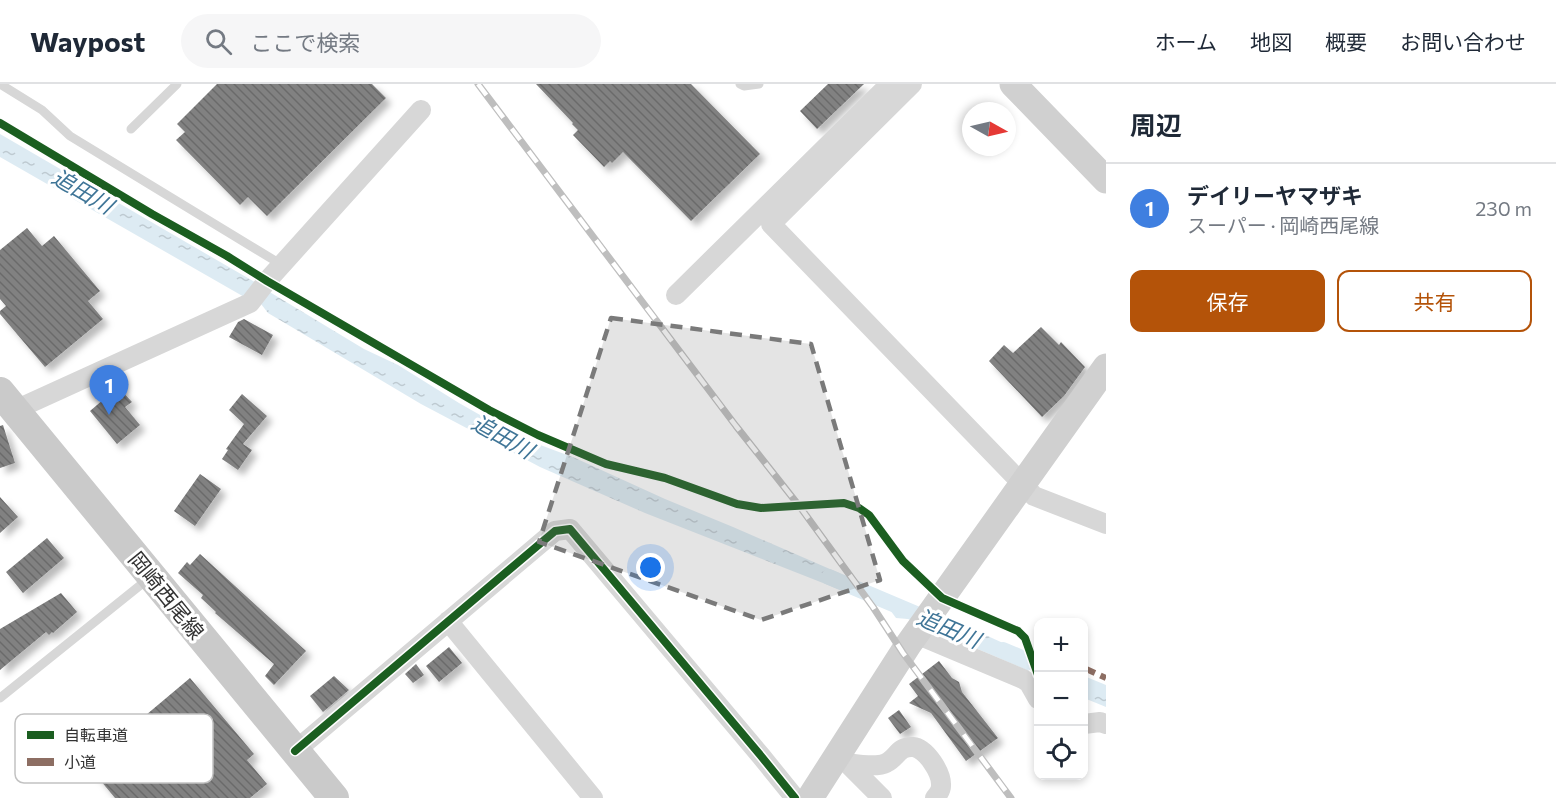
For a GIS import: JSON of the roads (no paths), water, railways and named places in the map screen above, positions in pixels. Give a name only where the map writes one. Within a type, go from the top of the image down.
[{"type":"main road","name":"岡崎西尾線","points":[[5,406],[152,576],[334,798]]},
{"type":"street","points":[[676,295],[890,84]]},
{"type":"street","points":[[912,84],[771,224],[1034,496],[1106,524]]},
{"type":"street","points":[[1012,84],[1106,180]]},
{"type":"street","points":[[5,406],[250,303],[267,281],[421,110]]},
{"type":"street","points":[[810,798],[842,760],[924,623],[1106,367]]},
{"type":"street","points":[[295,751],[555,531],[570,529],[795,798]]},
{"type":"street","points":[[448,621],[593,798]]},
{"type":"street","points":[[924,623],[1023,679],[1029,683],[1034,692]]},
{"type":"street","points":[[1088,723],[1100,722],[1106,724]]},
{"type":"street","points":[[842,760],[879,765],[887,763],[903,748],[920,749],[940,776],[942,784],[935,798]]},
{"type":"street","points":[[842,760],[882,798]]},
{"type":"lane","points":[[0,84],[42,110],[70,136],[282,265]]},
{"type":"lane","points":[[131,129],[177,84]]},
{"type":"lane","points":[[740,84],[744,86],[759,84]]},
{"type":"lane","points":[[0,698],[152,576]]},
{"type":"water","points":[[0,134],[258,284],[246,298],[0,157]]},
{"type":"water","points":[[268,291],[364,349],[398,365],[519,437],[575,458],[839,573],[856,596],[645,513],[540,467],[421,404],[268,313],[258,300]]},
{"type":"water","points":[[879,595],[913,607],[908,619],[896,618]]},
{"type":"water","points":[[950,619],[1021,651],[1029,671],[940,633]]},
{"type":"water","points":[[1088,678],[1106,685],[1106,707],[1088,700]]},
{"type":"waterway","name":"追田川","points":[[829,577],[966,635]]},
{"type":"waterway","name":"追田川","points":[[1003,650],[1034,663]]},
{"type":"railway","points":[[478,84],[736,426],[800,507],[873,607],[903,653],[1011,798]]},
{"type":"place","name":"デイリーヤマザキ","points":[[109,415]]}]
